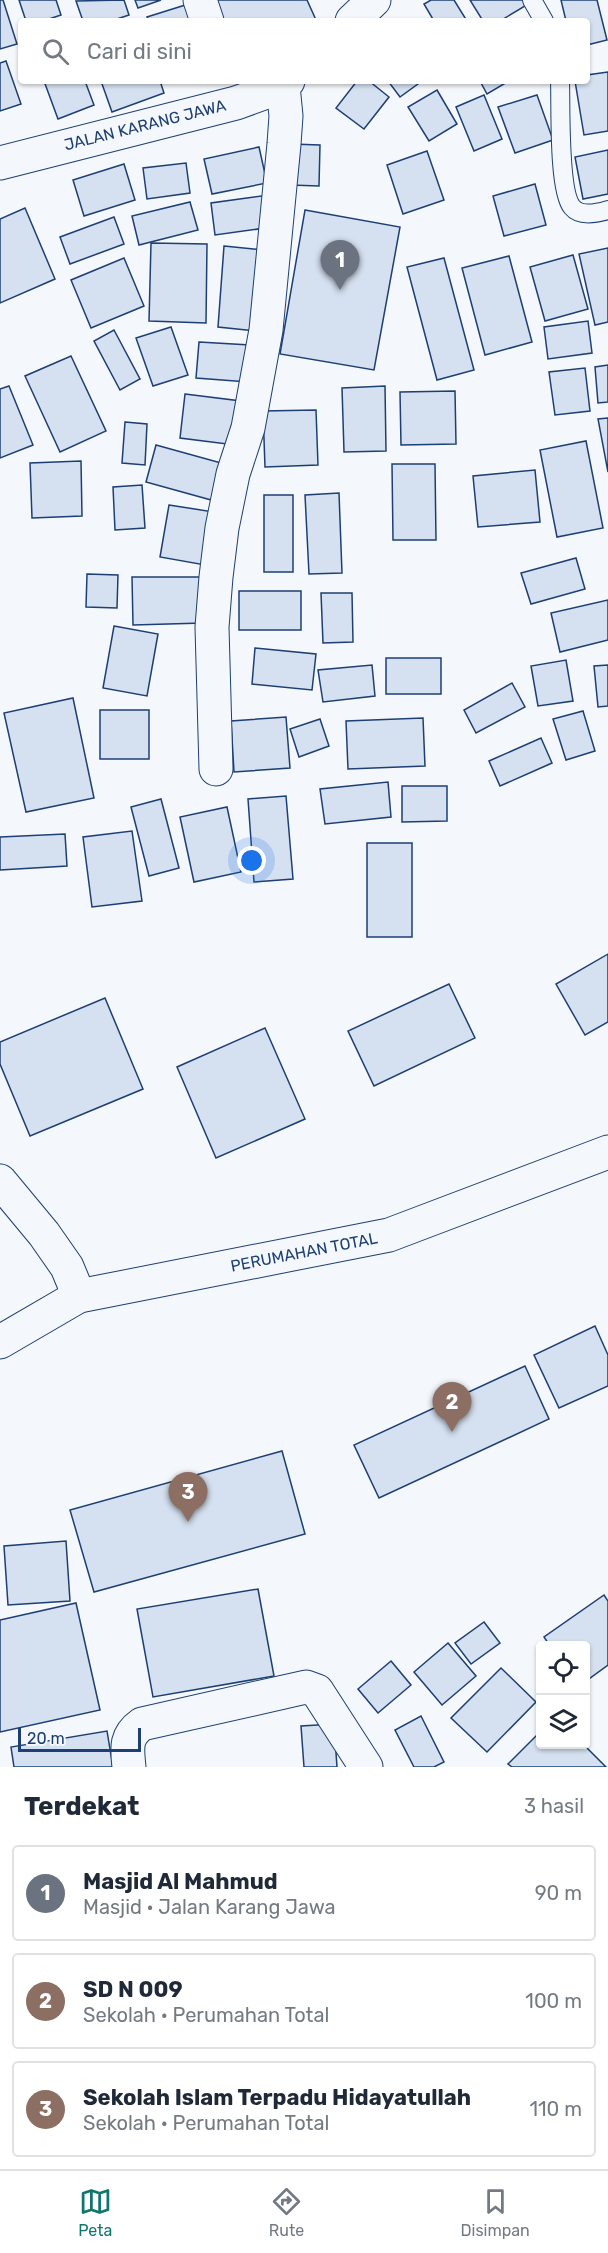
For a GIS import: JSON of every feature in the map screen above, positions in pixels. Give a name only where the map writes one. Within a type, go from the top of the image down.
[{"type":"street","points":[[200,0],[206,18]]},
{"type":"street","points":[[355,18],[374,0]]},
{"type":"street","name":"JALAN KARANG JAWA","points":[[0,162],[232,92],[280,84]]},
{"type":"street","points":[[216,769],[212,627],[216,577],[233,474],[248,428],[266,330],[284,144],[286,84]]},
{"type":"street","name":"PERUMAHAN TOTAL","points":[[0,1341],[79,1296],[389,1235],[608,1152]]},
{"type":"street","points":[[0,1181],[44,1234],[67,1267],[79,1296]]},
{"type":"street","points":[[129,1767],[127,1749],[129,1738],[133,1730],[142,1724],[310,1687],[317,1691],[366,1767]]},
{"type":"lane","points":[[532,0],[542,18]]},
{"type":"lane","points":[[560,84],[562,172],[566,195],[573,208],[580,212],[608,210]]},
{"type":"building","points":[[0,0],[3,0],[17,44],[0,49]]},
{"type":"building","points":[[19,0],[56,0],[61,15],[52,18],[25,18]]},
{"type":"building","points":[[124,0],[129,15],[120,18],[82,18],[76,1]]},
{"type":"building","points":[[135,0],[161,0],[138,8]]},
{"type":"building","points":[[204,0],[307,0],[315,18],[212,18]]},
{"type":"building","points":[[431,0],[454,0],[465,18],[432,18],[424,4]]},
{"type":"building","points":[[470,0],[528,0],[530,3],[505,18],[481,18]]},
{"type":"building","points":[[561,0],[597,0],[607,40],[590,44],[590,18],[565,18]]},
{"type":"building","points":[[198,1],[203,18],[148,18]]},
{"type":"building","points":[[6,61],[21,104],[0,111],[0,63]]},
{"type":"building","points":[[608,72],[608,131],[584,135],[576,84],[590,84],[590,75]]},
{"type":"building","points":[[45,84],[86,84],[94,105],[58,119]]},
{"type":"building","points":[[102,84],[161,84],[164,93],[112,112]]},
{"type":"building","points":[[355,84],[373,84],[389,97],[364,129],[336,108]]},
{"type":"building","points":[[390,84],[418,84],[400,97]]},
{"type":"building","points":[[482,84],[504,84],[487,94]]},
{"type":"building","points":[[437,90],[457,124],[429,141],[408,107]]},
{"type":"building","points":[[484,95],[502,139],[474,151],[456,107]]},
{"type":"building","points":[[537,95],[553,140],[515,153],[498,107]]},
{"type":"building","points":[[291,144],[320,145],[319,186],[290,185]]},
{"type":"building","points":[[259,147],[267,183],[212,194],[204,159]]},
{"type":"building","points":[[608,150],[608,194],[583,199],[575,157]]},
{"type":"building","points":[[427,151],[444,200],[403,214],[387,165]]},
{"type":"building","points":[[186,163],[190,193],[147,199],[143,168]]},
{"type":"building","points":[[124,164],[135,200],[84,216],[73,180]]},
{"type":"building","points":[[535,184],[546,225],[504,236],[493,196]]},
{"type":"building","points":[[269,195],[273,227],[215,235],[211,203]]},
{"type":"building","points":[[190,202],[198,230],[139,245],[132,216]]},
{"type":"building","points":[[25,208],[55,279],[0,303],[0,219]]},
{"type":"building","points":[[305,210],[400,227],[374,370],[280,354]]},
{"type":"building","points":[[114,217],[124,244],[70,264],[60,237]]},
{"type":"building","points":[[151,243],[207,244],[206,323],[149,321]]},
{"type":"building","points":[[224,246],[264,250],[256,331],[218,327]]},
{"type":"building","points":[[608,248],[608,322],[595,325],[579,254]]},
{"type":"building","points":[[573,255],[588,309],[545,321],[530,267]]},
{"type":"building","points":[[509,256],[532,342],[485,355],[462,268]]},
{"type":"building","points":[[124,258],[144,306],[91,328],[71,280]]},
{"type":"building","points":[[444,258],[474,370],[437,380],[407,267]]},
{"type":"building","points":[[588,321],[592,353],[548,359],[544,327]]},
{"type":"building","points":[[171,327],[188,375],[153,386],[136,338]]},
{"type":"building","points":[[114,330],[140,379],[120,390],[94,341]]},
{"type":"building","points":[[199,342],[250,345],[248,382],[196,378]]},
{"type":"building","points":[[71,356],[106,431],[60,452],[25,376]]},
{"type":"building","points":[[608,365],[608,402],[598,403],[595,367]]},
{"type":"building","points":[[585,368],[590,411],[555,415],[549,372]]},
{"type":"building","points":[[9,386],[33,445],[0,458],[0,389]]},
{"type":"building","points":[[385,386],[386,451],[344,452],[342,388]]},
{"type":"building","points":[[455,391],[456,444],[401,445],[400,392]]},
{"type":"building","points":[[185,394],[241,401],[235,445],[180,438]]},
{"type":"building","points":[[316,410],[318,465],[265,467],[263,411]]},
{"type":"building","points":[[608,418],[608,472],[598,419]]},
{"type":"building","points":[[125,422],[147,424],[145,465],[122,463]]},
{"type":"building","points":[[586,441],[603,528],[557,537],[540,450]]},
{"type":"building","points":[[156,445],[232,466],[222,503],[146,482]]},
{"type":"building","points":[[81,461],[82,516],[32,518],[30,463]]},
{"type":"building","points":[[392,464],[435,464],[436,540],[393,540]]},
{"type":"building","points":[[535,470],[540,522],[478,527],[473,476]]},
{"type":"building","points":[[142,485],[145,528],[115,530],[113,487]]},
{"type":"building","points":[[339,493],[342,573],[309,574],[305,495]]},
{"type":"building","points":[[264,495],[293,495],[293,572],[264,572]]},
{"type":"building","points":[[169,505],[214,512],[205,565],[160,557]]},
{"type":"building","points":[[576,558],[585,589],[531,604],[521,573]]},
{"type":"building","points":[[87,574],[118,575],[117,608],[86,607]]},
{"type":"building","points":[[132,577],[202,577],[203,623],[133,625]]},
{"type":"building","points":[[239,591],[301,591],[301,630],[239,630]]},
{"type":"building","points":[[321,593],[352,593],[353,642],[323,643]]},
{"type":"building","points":[[608,600],[608,640],[560,652],[551,613]]},
{"type":"building","points":[[114,626],[158,634],[147,696],[103,688]]},
{"type":"building","points":[[255,648],[316,654],[312,690],[252,684]]},
{"type":"building","points":[[386,658],[441,658],[441,694],[386,694]]},
{"type":"building","points":[[566,660],[573,701],[538,706],[531,666]]},
{"type":"building","points":[[372,665],[375,696],[323,702],[318,670]]},
{"type":"building","points":[[608,665],[608,706],[598,707],[594,666]]},
{"type":"building","points":[[512,683],[525,707],[476,733],[464,710]]},
{"type":"building","points":[[73,698],[94,798],[26,812],[4,713]]},
{"type":"building","points":[[100,710],[149,710],[149,759],[100,759]]},
{"type":"building","points":[[583,711],[595,751],[566,760],[553,719]]},
{"type":"building","points":[[286,717],[290,768],[234,772],[231,721]]},
{"type":"building","points":[[423,718],[425,766],[348,769],[346,721]]},
{"type":"building","points":[[320,719],[329,746],[299,757],[290,729]]},
{"type":"building","points":[[541,738],[552,763],[500,786],[489,761]]},
{"type":"building","points":[[388,782],[391,817],[325,824],[320,789]]},
{"type":"building","points":[[402,786],[447,786],[447,821],[402,822]]},
{"type":"building","points":[[286,796],[293,879],[254,882],[248,799]]},
{"type":"building","points":[[161,799],[179,868],[149,876],[131,807]]},
{"type":"building","points":[[227,807],[241,872],[194,882],[180,817]]},
{"type":"building","points":[[132,831],[142,901],[92,907],[83,837]]},
{"type":"building","points":[[65,834],[67,866],[0,870],[0,837]]},
{"type":"building","points":[[367,843],[412,843],[412,937],[367,937]]},
{"type":"building","points":[[608,954],[608,1022],[585,1035],[556,984]]},
{"type":"building","points":[[449,984],[475,1038],[374,1086],[348,1031]]},
{"type":"building","points":[[105,998],[143,1089],[30,1136],[0,1064],[0,1042]]},
{"type":"building","points":[[265,1028],[305,1119],[216,1158],[177,1067]]},
{"type":"building","points":[[595,1326],[608,1355],[608,1386],[559,1408],[534,1355]]},
{"type":"building","points":[[525,1366],[549,1419],[379,1498],[354,1445]]},
{"type":"building","points":[[282,1451],[305,1534],[94,1592],[70,1510]]},
{"type":"building","points":[[66,1541],[70,1601],[8,1605],[4,1546]]},
{"type":"building","points":[[258,1589],[274,1676],[153,1697],[137,1609]]},
{"type":"building","points":[[604,1595],[608,1601],[608,1665],[590,1678],[590,1641],[547,1641],[544,1637]]},
{"type":"building","points":[[76,1603],[100,1710],[0,1732],[0,1620]]},
{"type":"building","points":[[484,1622],[500,1643],[471,1664],[455,1643]]},
{"type":"building","points":[[448,1643],[476,1676],[442,1705],[414,1672]]},
{"type":"building","points":[[391,1661],[411,1685],[378,1713],[358,1689]]},
{"type":"building","points":[[501,1668],[536,1702],[487,1752],[451,1718]]},
{"type":"building","points":[[421,1716],[444,1762],[434,1767],[414,1767],[395,1730]]},
{"type":"building","points":[[334,1724],[337,1767],[304,1767],[301,1726]]},
{"type":"building","points":[[107,1731],[113,1767],[14,1767],[11,1747]]},
{"type":"building","points":[[536,1736],[536,1749],[588,1749],[606,1767],[512,1767],[508,1764]]},
{"type":"place","name":"Masjid Al Mahmud","points":[[340,290]]},
{"type":"place","name":"SD N 009","points":[[452,1432]]},
{"type":"place","name":"Sekolah Islam Terpadu Hidayatullah","points":[[188,1522]]}]
